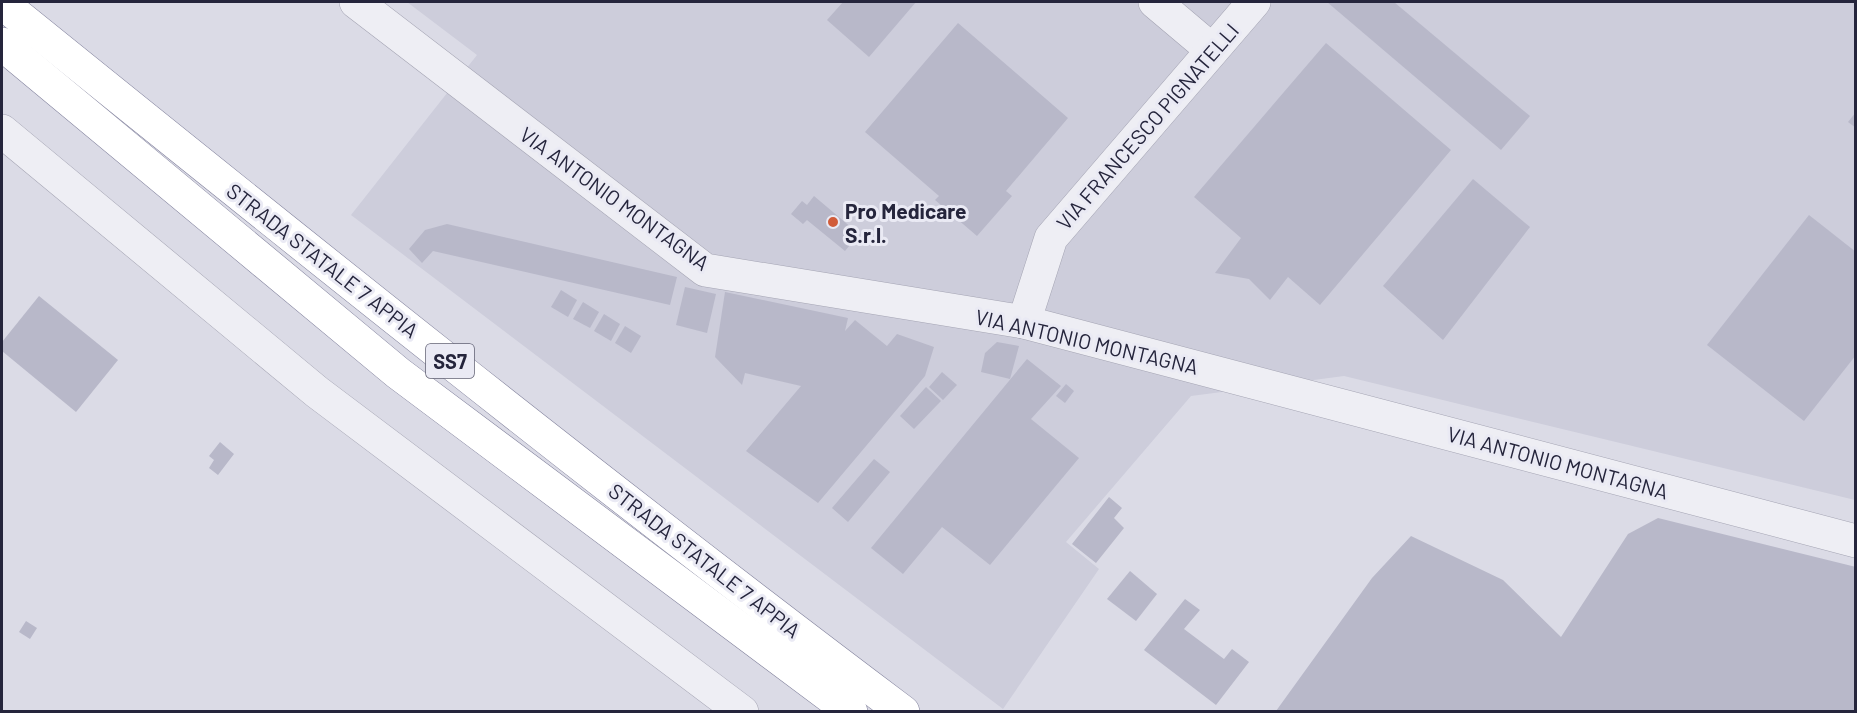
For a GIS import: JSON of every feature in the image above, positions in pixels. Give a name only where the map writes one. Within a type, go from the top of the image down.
[{"type":"highway","name":"STRADA STATALE 7 APPIA","points":[[2,3],[287,232],[712,567],[903,711]]},
{"type":"highway","name":"STRADA STATALE 7 APPIA","points":[[2,44],[398,373],[852,711]]},
{"type":"street","name":"VIA ANTONIO MONTAGNA","points":[[356,2],[705,270],[1024,322],[1856,541]]},
{"type":"street","points":[[1155,2],[1212,50]]},
{"type":"street","name":"VIA FRANCESCO PIGNATELLI","points":[[1024,322],[1051,238],[1254,2]]},
{"type":"street","points":[[2,131],[317,392],[742,711]]},
{"type":"shaded area","points":[[407,2],[1855,2],[1855,500],[1344,376],[1191,396],[1066,542],[1099,569],[1003,709],[351,215],[477,55]]},
{"type":"building","points":[[843,2],[916,2],[869,57],[827,20]]},
{"type":"building","points":[[1327,2],[1394,2],[1530,116],[1501,150]]},
{"type":"building","points":[[958,23],[1068,118],[1006,191],[1012,196],[977,236],[935,200],[939,196],[865,132]]},
{"type":"building","points":[[1326,43],[1451,150],[1320,305],[1288,277],[1270,300],[1249,279],[1215,273],[1241,238],[1194,197]]},
{"type":"building","points":[[1856,112],[1856,128],[1848,122]]},
{"type":"building","points":[[1473,179],[1530,227],[1443,340],[1383,286]]},
{"type":"building","points":[[814,196],[859,234],[845,251],[807,220],[803,224],[791,214],[802,201],[807,205]]},
{"type":"building","points":[[1809,215],[1856,252],[1856,355],[1804,421],[1707,345]]},
{"type":"building","points":[[447,224],[677,277],[670,305],[433,251],[422,263],[409,249],[425,230]]},
{"type":"building","points":[[685,287],[716,294],[707,333],[676,325]]},
{"type":"building","points":[[561,290],[577,300],[568,317],[551,307]]},
{"type":"building","points":[[725,292],[848,318],[845,331],[855,320],[887,346],[897,334],[934,347],[925,376],[818,503],[746,451],[801,386],[745,373],[742,385],[715,357]]},
{"type":"building","points":[[39,296],[118,360],[76,412],[2,351],[2,342]]},
{"type":"building","points":[[583,302],[599,312],[590,328],[573,319]]},
{"type":"building","points":[[604,314],[620,324],[611,341],[594,331]]},
{"type":"building","points":[[625,326],[641,336],[631,353],[615,343]]},
{"type":"building","points":[[997,342],[1019,346],[1010,379],[981,372],[985,353]]},
{"type":"building","points":[[1027,359],[1061,386],[1031,419],[1079,458],[990,565],[942,527],[903,574],[871,548]]},
{"type":"building","points":[[942,372],[957,385],[943,400],[929,387]]},
{"type":"building","points":[[1066,384],[1074,391],[1065,403],[1056,396]]},
{"type":"building","points":[[926,387],[941,401],[914,429],[900,416]]},
{"type":"building","points":[[220,442],[234,454],[218,475],[209,468],[214,460],[209,456]]},
{"type":"building","points":[[874,459],[890,472],[848,522],[832,508]]},
{"type":"building","points":[[1109,497],[1122,508],[1114,518],[1124,528],[1096,563],[1072,544]]},
{"type":"building","points":[[1658,518],[1856,567],[1856,711],[1276,711],[1372,578],[1411,536],[1503,580],[1561,637],[1628,534]]},
{"type":"building","points":[[1130,571],[1157,594],[1136,621],[1107,599]]},
{"type":"building","points":[[1185,599],[1200,610],[1184,629],[1224,659],[1232,649],[1249,662],[1216,705],[1144,650]]},
{"type":"building","points":[[26,621],[37,628],[30,639],[19,632]]},
{"type":"place","name":"Pro Medicare S.r.l.","points":[[833,222]]}]
